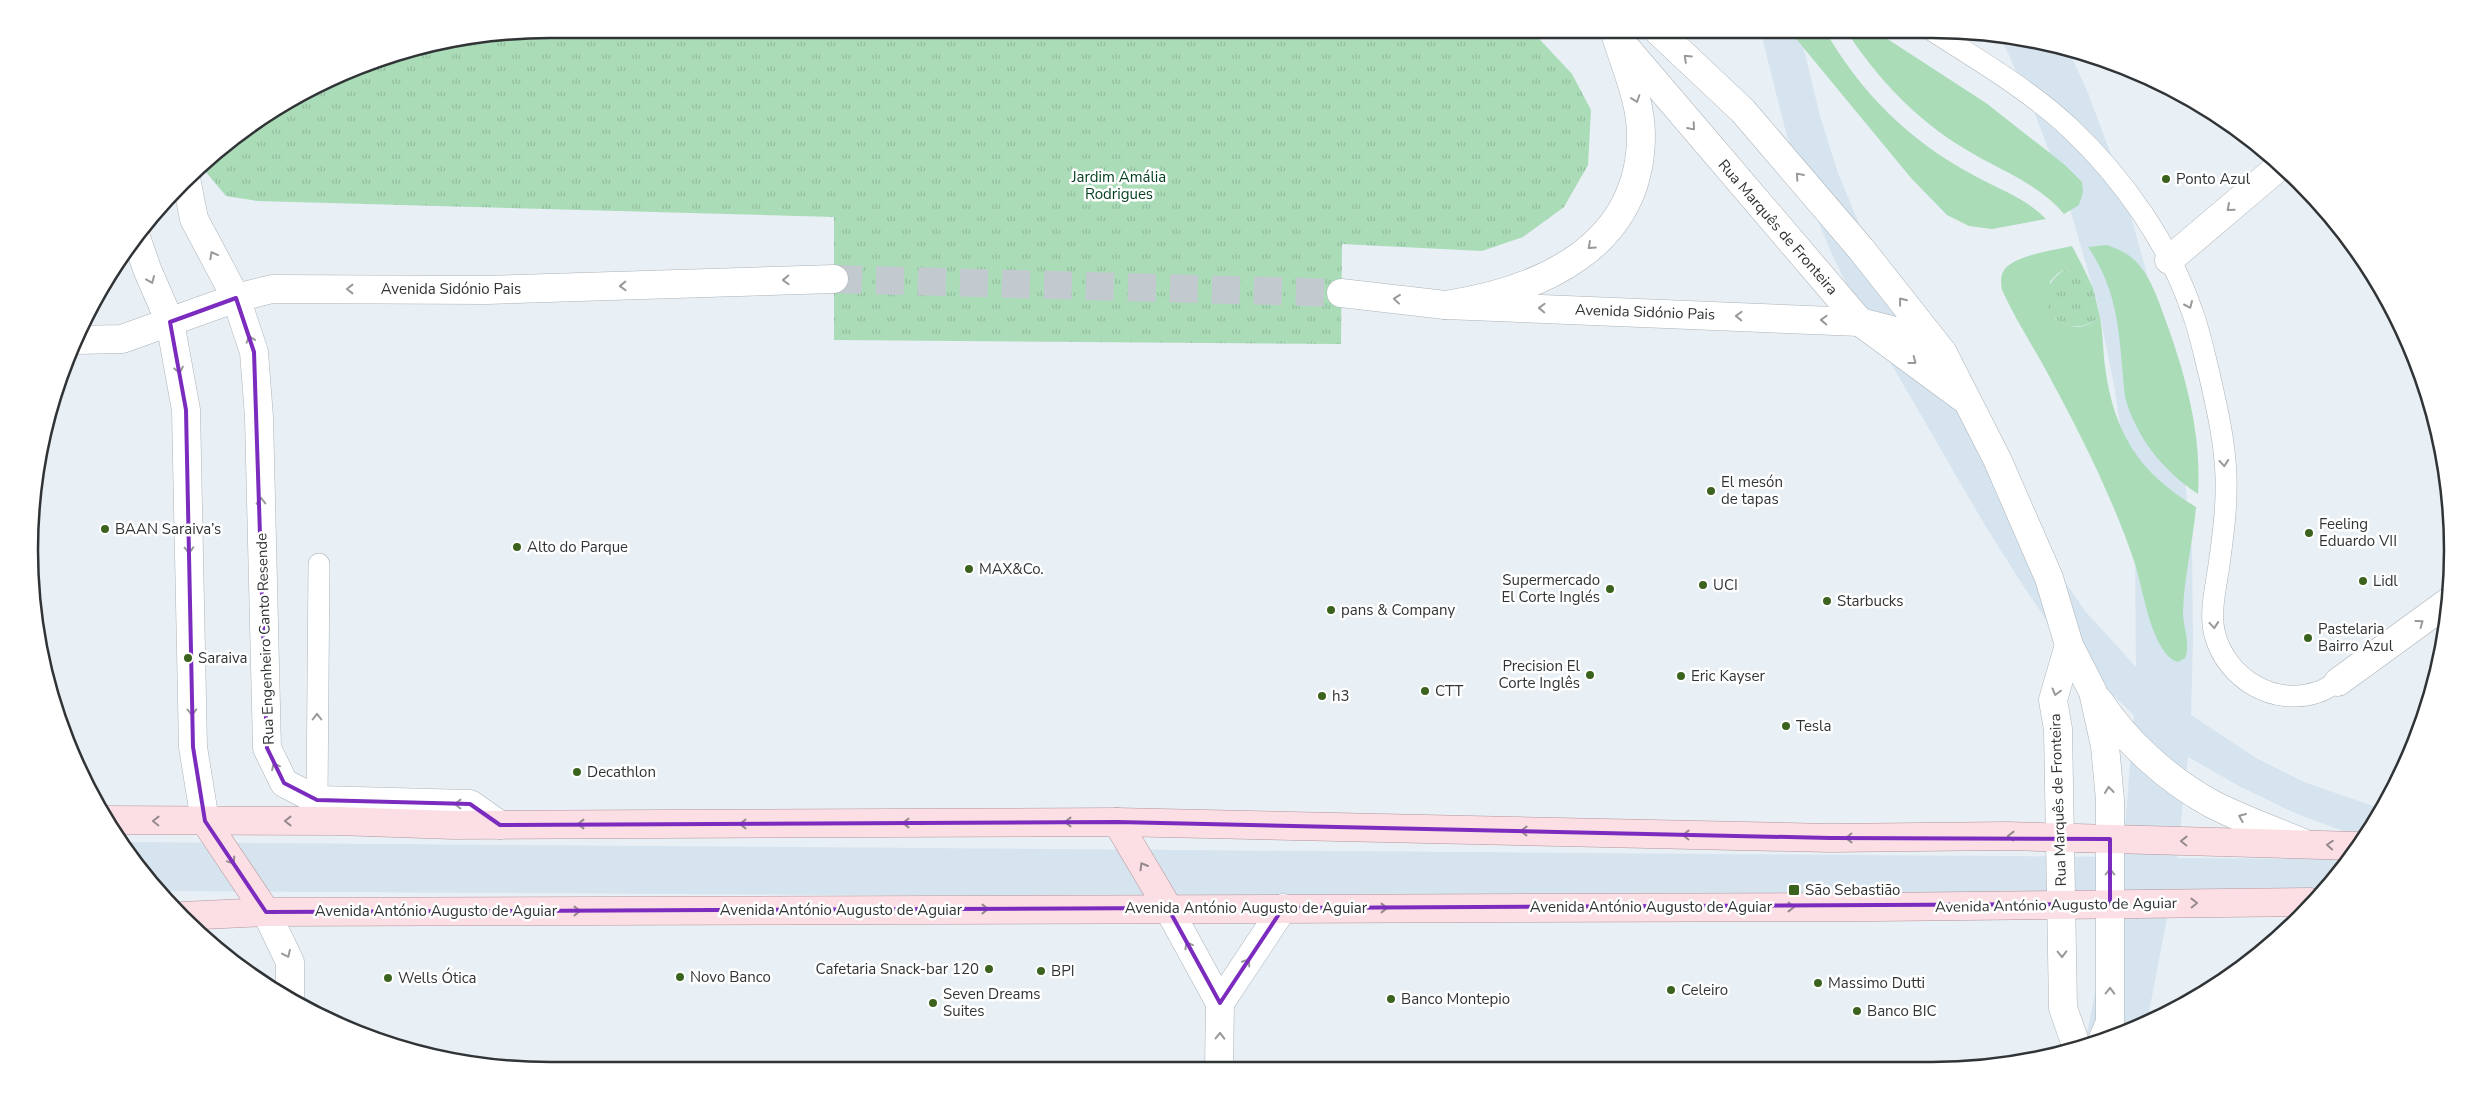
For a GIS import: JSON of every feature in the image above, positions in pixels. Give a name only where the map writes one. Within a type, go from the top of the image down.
[{"type":"main road","points":[[115,820],[337,821],[500,825],[1117,822],[1830,838],[2006,836],[2350,846]]},
{"type":"main road","points":[[205,821],[266,912]]},
{"type":"main road","points":[[1117,822],[1168,908]]},
{"type":"main road","name":"Avenida António Augusto de Aguiar","points":[[191,916],[266,912],[2061,905],[2304,902]]},
{"type":"street","points":[[1445,305],[1477,300],[1513,290],[1549,276],[1591,247],[1620,214],[1630,193],[1638,162],[1641,136],[1639,110],[1617,38]]},
{"type":"street","name":"Rua Marquês de Fronteira","points":[[1620,38],[1860,322],[1966,401]]},
{"type":"street","name":"Rua Marquês de Fronteira","points":[[1666,38],[1743,111],[1861,249],[1943,353],[1997,459],[2031,536],[2059,609],[2069,645],[2092,692],[2105,746],[2110,800],[2110,1022],[2106,1031]]},
{"type":"street","points":[[2169,260],[2275,170]]},
{"type":"street","name":"Rua Engenheiro Canto Resende","points":[[188,186],[194,219],[236,298],[254,352],[260,417],[267,748],[284,783],[317,800],[470,804],[500,825]]},
{"type":"street","points":[[139,244],[170,322],[186,410],[193,747],[205,821]]},
{"type":"street","name":"Avenida Sidónio Pais","points":[[82,340],[122,339],[236,298],[272,289],[487,290],[834,279]]},
{"type":"street","name":"Avenida Sidónio Pais","points":[[1341,293],[1445,305],[1860,322],[1900,332],[1943,353]]},
{"type":"street","points":[[2338,682],[2441,607]]},
{"type":"street","name":"Rua Marquês de Fronteira","points":[[2069,645],[2054,700],[2058,729],[2063,1008],[2074,1041]]},
{"type":"street","points":[[2092,692],[2112,721],[2137,747],[2172,776],[2211,804],[2303,843]]},
{"type":"street","points":[[1168,908],[1220,1003],[1219,1062]]},
{"type":"street","points":[[1220,1003],[1282,908]]},
{"type":"street","points":[[266,912],[290,962],[290,991]]},
{"type":"lane","points":[[1944,38],[2028,93],[2070,129],[2109,169],[2142,214],[2169,260],[2193,314],[2221,422],[2226,478],[2224,534],[2213,614],[2214,634],[2222,654],[2236,672],[2253,686],[2274,694],[2296,696],[2318,692],[2338,682]]},
{"type":"lane","points":[[317,800],[318,564]]},
{"type":"highlighted area","points":[[236,298],[254,352],[267,748],[284,783],[317,800],[470,804],[500,825],[1117,822],[1830,838],[2110,839],[2110,904],[1283,908],[1220,1003],[1168,908],[266,912],[205,821],[193,747],[186,410],[170,322]]},
{"type":"shaded area","points":[[1762,38],[1801,38],[1820,116],[1838,173],[1865,238],[2055,567],[2085,611],[2136,667],[2135,552],[2128,478],[2114,385],[2098,306],[2068,202],[2035,114],[2003,43],[2032,47],[2072,57],[2088,93],[2122,184],[2152,292],[2184,471],[2192,549],[2193,640],[2191,715],[2256,758],[2304,782],[2375,807],[2357,836],[2354,835],[2297,814],[2241,787],[2188,757],[2177,858],[2340,859],[2303,903],[2170,903],[2149,1014],[2128,1023],[2086,1037],[2113,902],[169,891],[130,842],[2120,857],[2126,816],[2134,715],[2098,681],[2055,633],[1986,527],[1854,300],[1831,252],[1803,185],[1784,125]]},
{"type":"green space","name":"Jardim Amália Rodrigues","points":[[1538,38],[1572,74],[1591,110],[1588,165],[1564,207],[1523,237],[1482,251],[1342,244],[1341,344],[834,340],[834,217],[257,201],[226,196],[205,171],[238,143],[293,106],[354,76],[417,55],[450,47],[516,39]]},
{"type":"green space","points":[[1795,38],[1829,38],[1854,74],[1908,131],[1951,162],[2021,200],[2038,211],[2046,219],[1992,229],[1969,226],[1947,215],[1911,178]]},
{"type":"green space","points":[[1851,38],[1886,38],[1986,103],[2065,165],[2082,182],[2083,192],[2079,205],[2064,214],[2054,203],[2030,185],[1978,157],[1947,137],[1913,111],[1898,96]]},
{"type":"green space","points":[[2107,245],[2132,258],[2139,265],[2157,296],[2172,337],[2185,381],[2195,426],[2199,471],[2198,494],[2173,475],[2152,452],[2130,412],[2125,397],[2117,319],[2113,301],[2099,265],[2088,247]]},
{"type":"green space","points":[[2072,246],[2083,267],[2064,270],[2050,282],[2054,318],[2066,325],[2077,327],[2088,324],[2100,317],[2109,391],[2115,412],[2132,449],[2159,480],[2196,507],[2183,612],[2187,653],[2185,658],[2178,662],[2169,656],[2161,646],[2155,633],[2149,618],[2134,561],[2095,465],[2002,290],[2002,275],[2009,265],[2026,257]]},
{"type":"green space","points":[[2070,267],[2083,267],[2093,288],[2100,317],[2084,325],[2070,326],[2059,321],[2050,312],[2047,301],[2048,288],[2056,277]]},
{"type":"tunnel","points":[[834,279],[1341,293]]},
{"type":"place","name":"Ponto Azul","points":[[2166,179]]},
{"type":"place","name":"El mesón de tapas","points":[[1711,491]]},
{"type":"place","name":"BAAN Saraiva’s","points":[[105,529]]},
{"type":"place","name":"Feeling Eduardo VII","points":[[2309,533]]},
{"type":"place","name":"Alto do Parque","points":[[517,547]]},
{"type":"place","name":"MAX&Co.","points":[[969,569]]},
{"type":"place","name":"Lidl","points":[[2363,581]]},
{"type":"place","name":"UCI","points":[[1703,585]]},
{"type":"place","name":"Supermercado El Corte Inglés","points":[[1610,589]]},
{"type":"place","name":"Starbucks","points":[[1827,601]]},
{"type":"place","name":"pans & Company","points":[[1331,610]]},
{"type":"place","name":"Pastelaria Bairro Azul","points":[[2308,638]]},
{"type":"place","name":"Saraiva","points":[[188,658]]},
{"type":"place","name":"Precision El Corte Inglês","points":[[1590,675]]},
{"type":"place","name":"Eric Kayser","points":[[1681,676]]},
{"type":"place","name":"CTT","points":[[1425,691]]},
{"type":"place","name":"h3","points":[[1322,696]]},
{"type":"place","name":"Tesla","points":[[1786,726]]},
{"type":"place","name":"Decathlon","points":[[577,772]]},
{"type":"place","name":"São Sebastião","points":[[1794,890]]},
{"type":"place","name":"Cafetaria Snack-bar 120","points":[[989,969]]},
{"type":"place","name":"BPI","points":[[1041,971]]},
{"type":"place","name":"Novo Banco","points":[[680,977]]},
{"type":"place","name":"Wells Ótica","points":[[388,978]]},
{"type":"place","name":"Massimo Dutti","points":[[1818,983]]},
{"type":"place","name":"Celeiro","points":[[1671,990]]},
{"type":"place","name":"Banco Montepio","points":[[1391,999]]},
{"type":"place","name":"Seven Dreams Suites","points":[[933,1003]]},
{"type":"place","name":"Banco BIC","points":[[1857,1011]]}]
